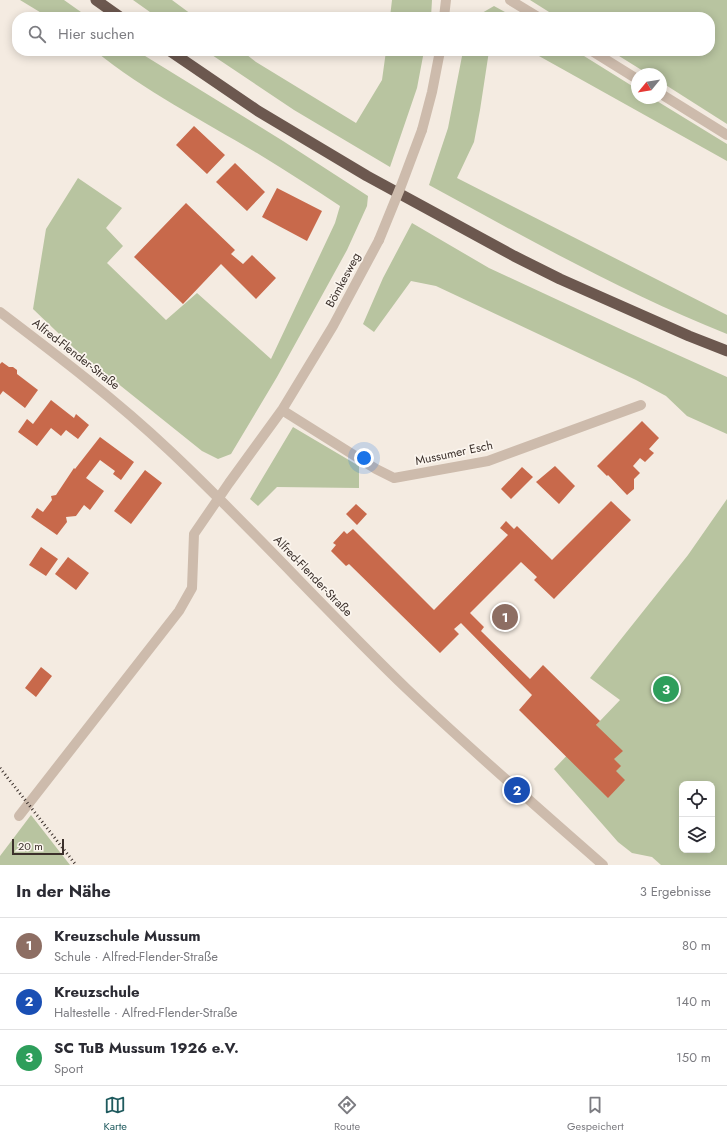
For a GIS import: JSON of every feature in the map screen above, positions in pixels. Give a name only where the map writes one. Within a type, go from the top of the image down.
[{"type":"highway","points":[[96,0],[113,12]]},
{"type":"highway","points":[[177,56],[258,111],[367,176],[514,256],[560,279],[689,336],[727,351]]},
{"type":"street","points":[[445,12],[446,0]]},
{"type":"street","points":[[510,0],[530,12]]},
{"type":"street","name":"Bömkesweg","points":[[19,816],[179,611],[192,588],[194,534],[282,410],[333,326],[379,240],[422,130],[432,92],[439,56]]},
{"type":"street","points":[[600,56],[631,75]]},
{"type":"street","points":[[667,98],[727,135]]},
{"type":"street","name":"Alfred-Flender-Straße","points":[[0,312],[113,401],[167,448],[219,498],[317,600],[407,689],[603,865]]},
{"type":"street","name":"Mussumer Esch","points":[[282,410],[376,470],[394,478],[488,461],[641,405]]},
{"type":"green space","points":[[20,0],[64,0],[81,12],[40,12]]},
{"type":"green space","points":[[133,0],[172,0],[188,12],[150,12]]},
{"type":"green space","points":[[392,0],[432,0],[431,12],[391,12]]},
{"type":"green space","points":[[530,0],[727,0],[727,124],[667,86],[667,68],[638,68],[619,56],[715,56],[715,12],[549,12]]},
{"type":"green space","points":[[494,6],[505,12],[484,12]]},
{"type":"green space","points":[[101,56],[145,56],[283,141],[368,196],[367,206],[347,250],[277,377],[231,454],[218,459],[202,451],[76,350],[33,309],[46,229],[78,178],[122,208],[106,228],[123,246],[107,263],[166,320],[197,293],[271,359],[335,223],[340,206],[299,179],[154,92]]},
{"type":"green space","points":[[213,56],[248,56],[356,123],[382,80],[385,56],[423,56],[417,88],[390,167],[294,110]]},
{"type":"green space","points":[[462,56],[488,56],[474,142],[457,178],[727,315],[727,334],[613,283],[539,245],[429,185],[448,128]]},
{"type":"green space","points":[[539,56],[584,56],[631,85],[631,104],[662,104],[727,144],[727,161]]},
{"type":"green space","points":[[412,223],[489,268],[727,377],[727,434],[687,416],[666,396],[636,380],[436,286],[411,281],[374,332],[363,324],[383,278]]},
{"type":"green space","points":[[293,427],[359,466],[359,488],[277,487],[258,506],[250,499]]},
{"type":"green space","points":[[727,499],[727,865],[661,865],[652,857],[632,853],[618,842],[554,769],[620,700],[590,678],[688,555]]},
{"type":"green space","points":[[31,815],[70,865],[0,865],[0,856]]},
{"type":"building","points":[[194,126],[225,155],[207,174],[176,145]]},
{"type":"building","points":[[235,163],[265,192],[247,211],[216,182]]},
{"type":"building","points":[[277,188],[322,211],[307,241],[262,217]]},
{"type":"building","points":[[186,203],[235,250],[231,254],[243,264],[252,255],[276,278],[256,299],[221,264],[183,304],[134,257]]},
{"type":"building","points":[[2,362],[17,370],[17,374],[38,390],[25,408],[3,391],[0,395],[0,364]]},
{"type":"building","points":[[51,400],[74,418],[76,414],[89,425],[78,439],[66,430],[61,436],[51,428],[37,446],[18,432],[27,419],[33,424]]},
{"type":"building","points":[[642,421],[659,438],[649,449],[654,453],[645,462],[640,458],[633,466],[640,473],[634,479],[634,489],[627,495],[597,466]]},
{"type":"building","points":[[100,437],[134,462],[121,480],[113,474],[115,471],[100,460],[86,478],[104,491],[90,510],[84,505],[76,516],[66,517],[67,522],[57,535],[31,517],[37,508],[43,512],[52,500],[51,496],[56,495],[74,468],[75,469]]},
{"type":"building","points":[[555,466],[575,486],[559,504],[536,482]]},
{"type":"building","points":[[522,467],[533,477],[511,499],[501,489]]},
{"type":"building","points":[[145,470],[162,483],[131,524],[114,511]]},
{"type":"building","points":[[611,501],[631,520],[554,599],[534,580],[537,577],[521,562],[470,613],[484,627],[481,631],[530,679],[543,665],[600,721],[596,725],[623,751],[614,759],[621,766],[616,771],[625,780],[608,798],[519,710],[532,695],[461,623],[454,629],[459,634],[440,653],[349,564],[346,566],[331,551],[336,545],[333,543],[344,531],[347,534],[353,529],[434,610],[508,535],[500,528],[506,521],[514,529],[517,526],[552,560]]},
{"type":"building","points":[[356,504],[367,514],[357,525],[346,514]]},
{"type":"building","points":[[41,547],[58,559],[46,576],[29,565]]},
{"type":"building","points":[[68,557],[89,573],[76,590],[55,574]]},
{"type":"building","points":[[41,667],[52,676],[36,697],[25,688]]},
{"type":"railway","points":[[0,768],[76,865]]},
{"type":"place","name":"Kreuzschule Mussum","points":[[505,617]]},
{"type":"place","name":"SC TuB Mussum 1926 e.V.","points":[[666,689]]},
{"type":"place","name":"Kreuzschule","points":[[517,790]]}]
